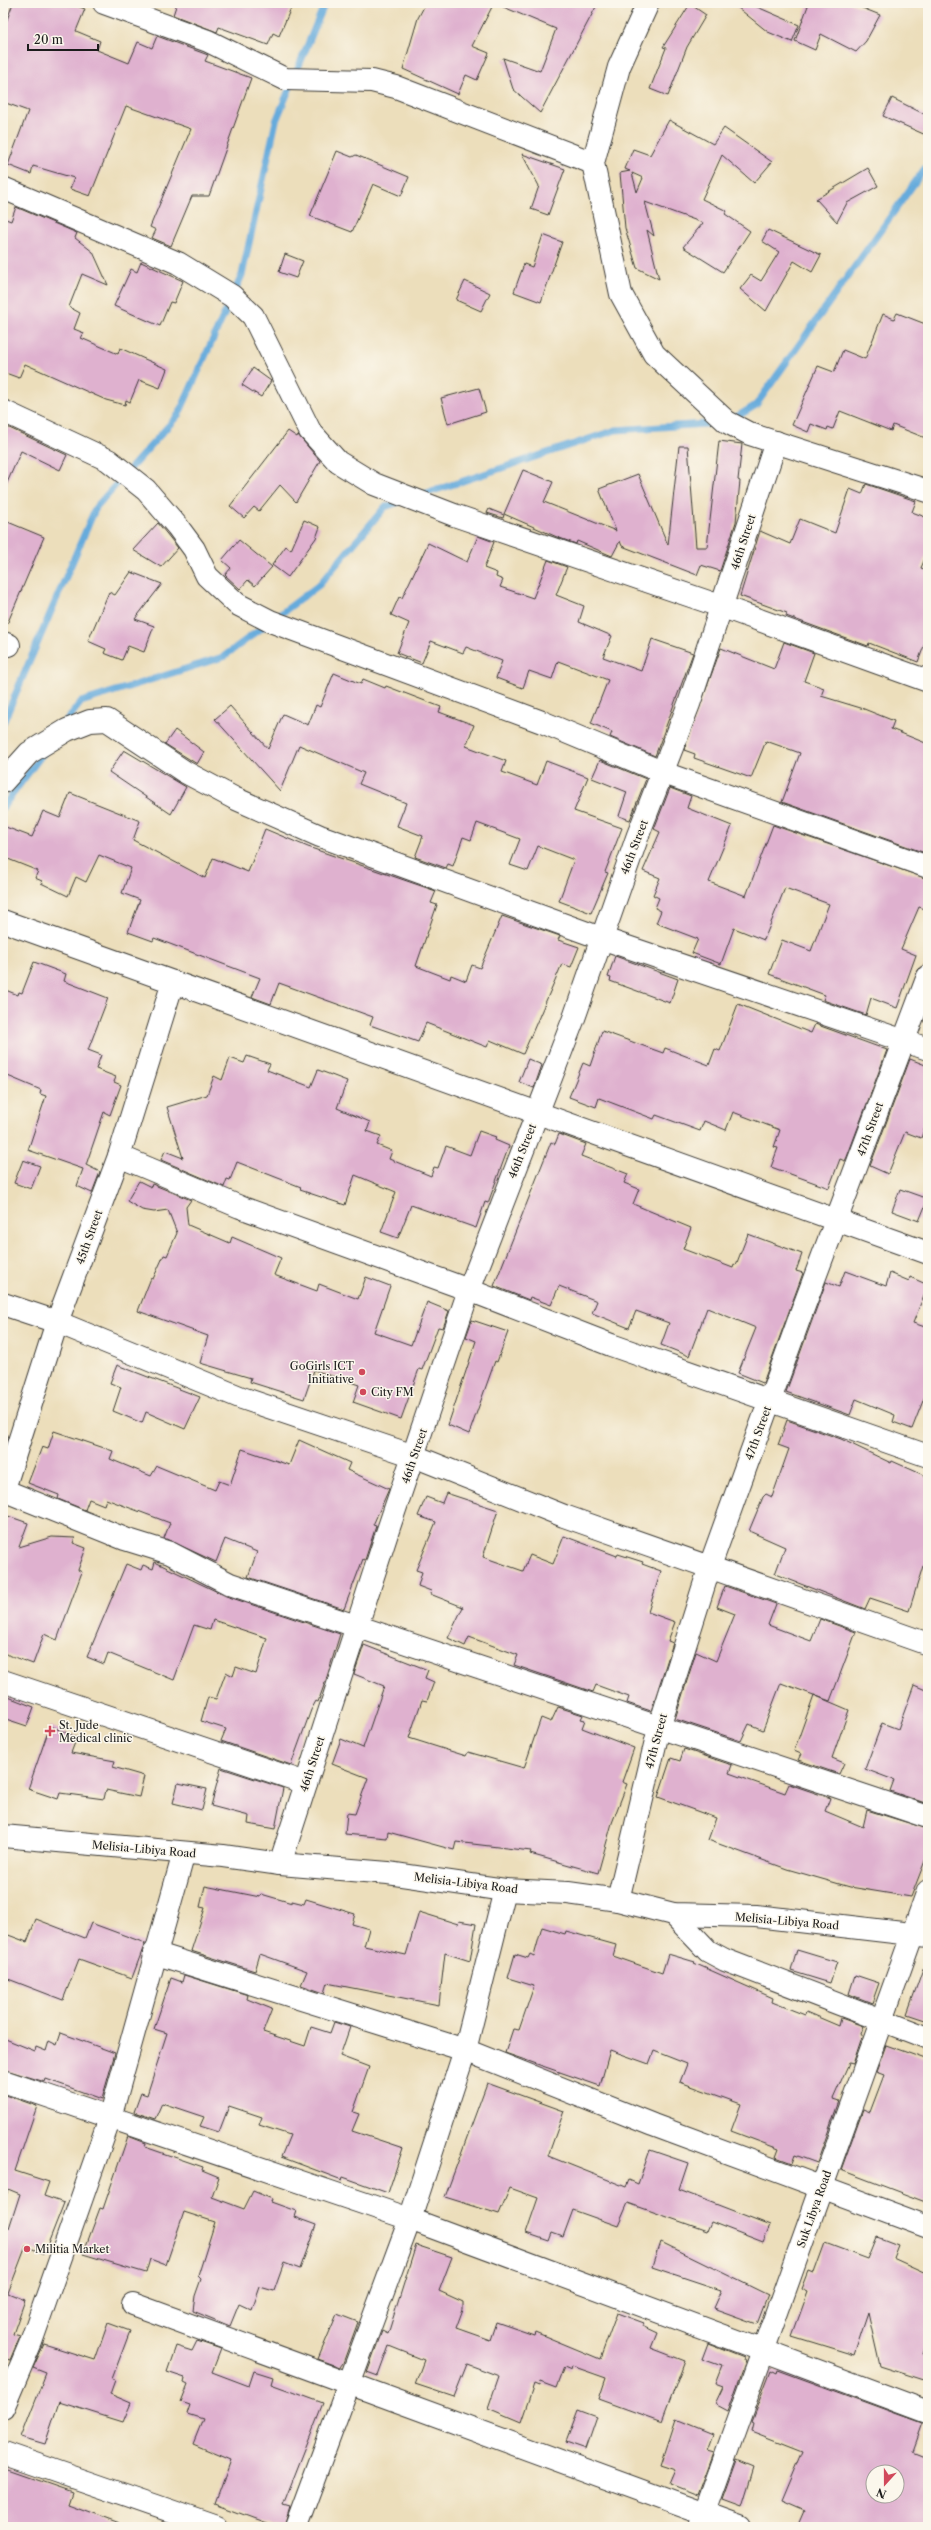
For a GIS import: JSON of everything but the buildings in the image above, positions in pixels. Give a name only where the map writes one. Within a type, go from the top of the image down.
[{"type":"street","points":[[104,3],[208,41],[292,80],[372,81],[396,87],[593,163]]},
{"type":"street","points":[[648,3],[619,67],[593,163],[621,294],[654,354],[727,422],[750,434],[928,491]]},
{"type":"street","points":[[3,188],[178,263],[232,296],[253,316],[310,431],[338,462],[374,484],[454,515],[723,607],[928,681]]},
{"type":"street","points":[[3,411],[108,460],[146,490],[194,549],[207,576],[237,604],[270,621],[542,722],[664,773],[928,867]]},
{"type":"street","name":"46th Street","points":[[280,1864],[356,1625],[469,1290],[574,1018],[601,938],[664,773],[723,607],[776,442]]},
{"type":"street","points":[[3,782],[29,753],[67,730],[90,721],[107,720],[185,772],[241,801],[320,836],[416,873],[601,938],[903,1042],[928,1049]]},
{"type":"street","points":[[3,921],[928,1253]]},
{"type":"street","name":"47th Street","points":[[618,1900],[659,1728],[710,1566],[928,976]]},
{"type":"street","name":"45th Street","points":[[3,1491],[57,1322],[119,1156],[173,982]]},
{"type":"street","points":[[119,1156],[240,1207],[469,1290],[611,1345],[928,1456]]},
{"type":"street","points":[[3,1304],[57,1322],[242,1398],[414,1456],[564,1516],[710,1566],[928,1644]]},
{"type":"street","points":[[3,1491],[126,1539],[170,1553],[230,1584],[928,1817]]},
{"type":"street","points":[[3,1681],[306,1783]]},
{"type":"street","name":"Melisia-Libiya Road","points":[[3,1836],[184,1853],[280,1864],[388,1872],[505,1890],[568,1893],[618,1900],[673,1914],[756,1916],[920,1935]]},
{"type":"street","points":[[3,2408],[31,2342],[110,2118],[154,1953],[184,1853]]},
{"type":"street","points":[[296,2527],[410,2219],[465,2050],[505,1890]]},
{"type":"street","name":"Suk Libya Road","points":[[703,2520],[881,2021],[920,1935],[928,1890]]},
{"type":"street","points":[[673,1914],[708,1951],[881,2021],[928,2038]]},
{"type":"street","points":[[154,1953],[465,2050],[653,2125],[928,2227]]},
{"type":"street","points":[[3,2081],[410,2219],[764,2349],[928,2412]]},
{"type":"street","points":[[133,2304],[349,2383],[703,2520],[740,2527]]},
{"type":"street","points":[[3,2453],[217,2527]]},
{"type":"waterway","points":[[3,723],[96,507],[179,414],[242,275],[276,121],[325,3]]},
{"type":"waterway","points":[[730,421],[756,405],[928,164]]},
{"type":"waterway","points":[[418,496],[616,430],[721,423]]},
{"type":"waterway","points":[[64,724],[81,702],[223,657],[319,585],[385,507],[402,501]]},
{"type":"waterway","points":[[3,807],[44,752]]},
{"type":"place","name":"GoGirls ICT Initiative","points":[[362,1372]]},
{"type":"place","name":"City FM","points":[[363,1392]]},
{"type":"place","name":"St. Jude Medical clinic","points":[[50,1731]]},
{"type":"place","name":"Militia Market","points":[[27,2249]]}]
